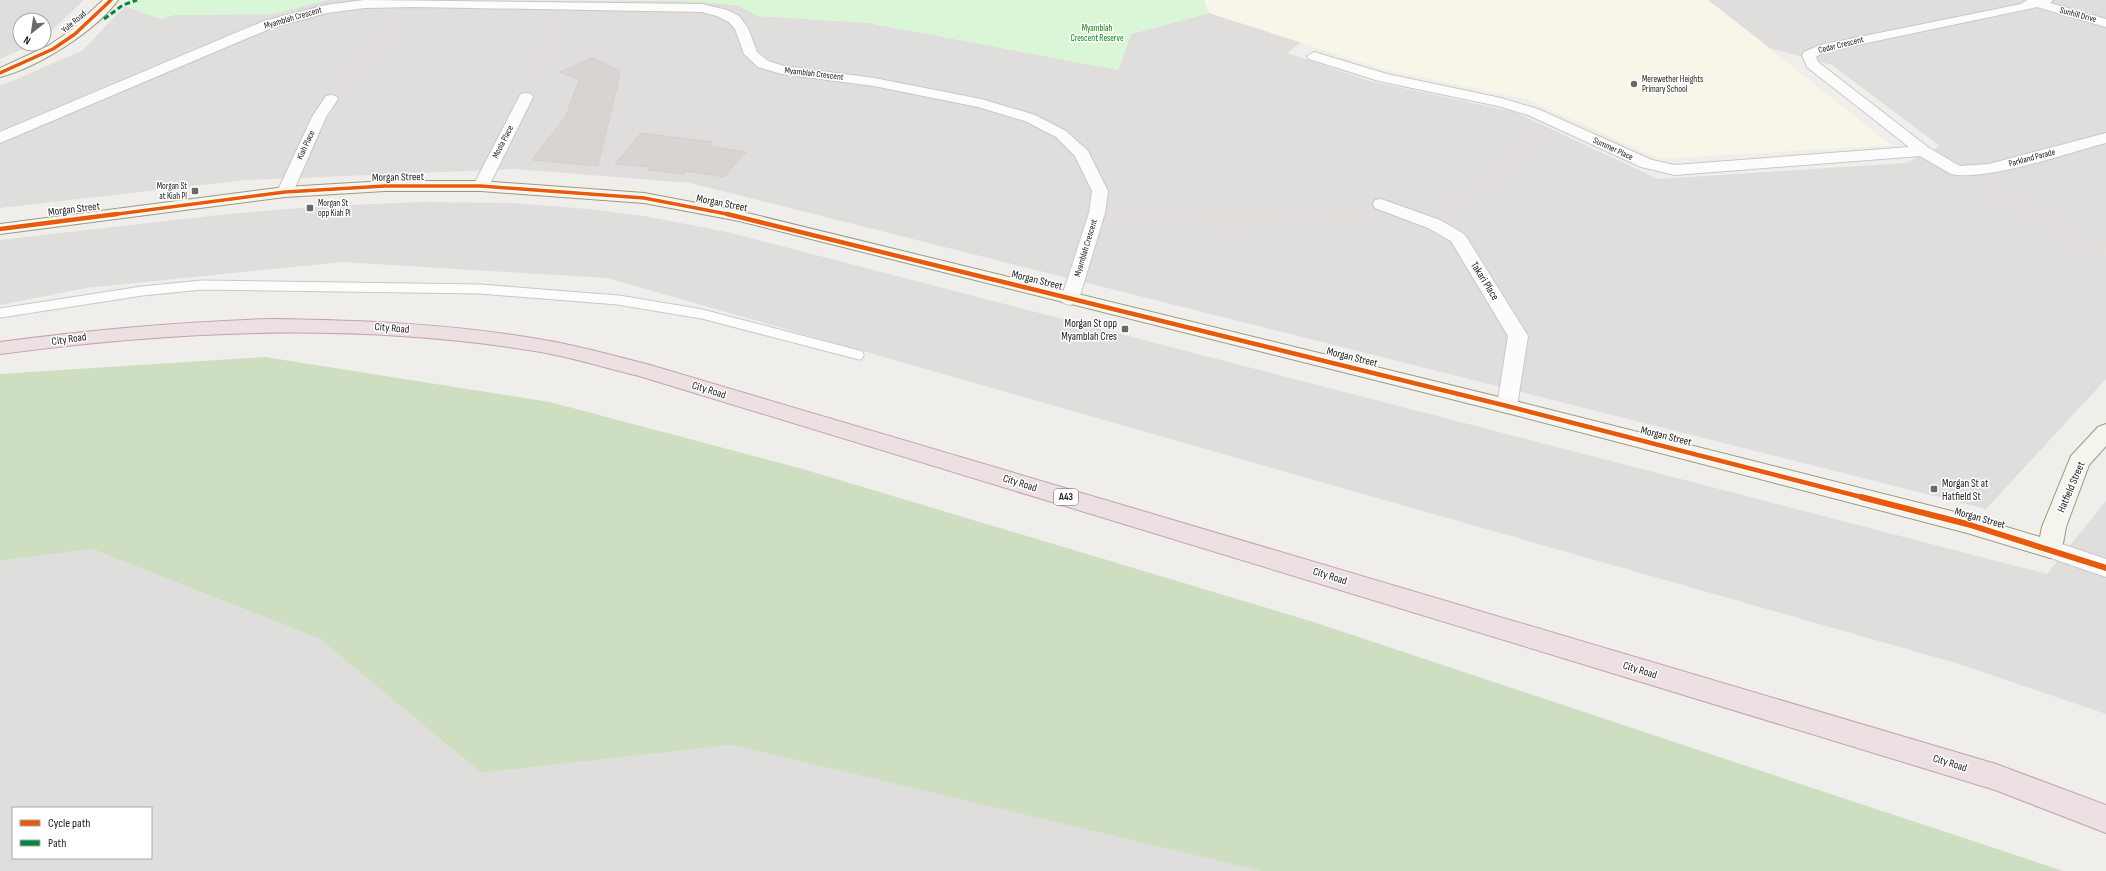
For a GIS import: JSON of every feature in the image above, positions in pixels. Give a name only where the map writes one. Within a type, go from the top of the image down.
[{"type":"highway","name":"City Road","points":[[0,348],[97,335],[191,327],[272,324],[363,325],[455,333],[543,346],[643,370],[1988,774],[2106,819]]},
{"type":"street","name":"Yule Road","points":[[0,73],[52,49],[75,34],[111,0]]},
{"type":"street","name":"Sunhill Drive","points":[[2037,1],[2106,23]]},
{"type":"street","name":"Cedar Crescent","points":[[1957,171],[1923,151],[1812,64],[1809,56],[1820,49],[2037,1]]},
{"type":"street","name":"Myamblah Crescent","points":[[0,138],[269,24],[326,8],[364,4],[415,3],[562,4],[702,8],[722,12],[734,19],[741,28],[751,54],[763,64],[782,70],[874,82],[981,103],[1030,118],[1061,134],[1082,154],[1100,191],[1097,213],[1070,299]]},
{"type":"street","name":"Summer Place","points":[[1314,56],[1384,78],[1501,102],[1533,112],[1647,164],[1675,170],[1923,151]]},
{"type":"street","name":"Moola Place","points":[[481,186],[526,97]]},
{"type":"street","name":"Kiah Place","points":[[284,192],[319,118],[331,99]]},
{"type":"street","name":"Parkland Parade","points":[[1957,171],[1989,169],[2106,138]]},
{"type":"street","name":"Morgan Street","points":[[0,229],[284,192],[385,186],[481,186],[644,198],[739,216],[1507,406],[1967,524],[2050,549]]},
{"type":"street","name":"Takari Place","points":[[1381,204],[1434,224],[1458,238],[1462,244],[1518,336],[1507,406]]},
{"type":"street","name":"Hatfield Street","points":[[2050,549],[2054,527],[2079,462],[2106,432]]},
{"type":"street","points":[[2050,549],[2106,568]]},
{"type":"lane","points":[[0,313],[142,291],[202,285],[480,289],[618,300],[702,314],[859,355]]},
{"type":"path","points":[[331,99],[415,3]]},
{"type":"path","points":[[526,97],[562,4]]},
{"type":"path","points":[[1445,216],[1545,134]]},
{"type":"path","points":[[1984,189],[2106,255]]},
{"type":"path","points":[[1116,219],[1240,224],[1363,216]]},
{"type":"shaded area","points":[[0,0],[84,0],[52,30],[52,12],[12,12],[12,52],[16,52],[0,59]]},
{"type":"shaded area","points":[[328,0],[685,1],[738,5],[758,16],[869,23],[1118,70],[1131,34],[1209,13],[1301,42],[1287,53],[1370,81],[1515,112],[1658,179],[1906,163],[1940,146],[1832,65],[1770,48],[1708,0],[2106,0],[2106,379],[1986,509],[690,183],[515,169],[246,180],[0,208],[0,86],[82,51],[125,6],[161,19],[174,15],[273,14]]},
{"type":"shaded area","name":"Merewether Heights Primary School","points":[[1204,0],[1708,0],[1891,145],[1660,159],[1526,99],[1383,69],[1209,13]]},
{"type":"shaded area","points":[[422,202],[513,203],[588,209],[644,216],[727,232],[2047,574],[2106,501],[2106,714],[1956,663],[607,278],[342,262],[86,288],[0,305],[0,240],[227,214],[325,206]]},
{"type":"shaded area","points":[[92,549],[320,639],[481,773],[733,745],[1271,871],[0,871],[0,561]]},
{"type":"green space","points":[[132,0],[328,0],[273,14],[174,15],[161,19],[125,6]]},
{"type":"green space","name":"Myamblah Crescent Reserve","points":[[496,0],[1204,0],[1209,13],[1131,34],[1118,70],[869,23],[758,16],[737,5],[685,1]]},
{"type":"green space","points":[[265,357],[550,402],[806,470],[1307,620],[2063,871],[1262,871],[733,745],[481,773],[320,639],[92,549],[0,561],[0,374]]},
{"type":"building","points":[[592,58],[619,70],[619,79],[598,166],[532,160],[566,116],[579,80],[560,72]]},
{"type":"building","points":[[641,133],[713,142],[709,146],[746,152],[724,177],[686,171],[684,174],[649,170],[650,167],[615,164]]},
{"type":"marked path","points":[[104,19],[123,5],[137,0]]},
{"type":"cycle path","points":[[0,73],[53,49],[75,34],[111,0]]},
{"type":"cycle path","points":[[0,229],[285,192],[385,186],[481,186],[644,198],[739,216],[1507,406],[1967,524],[2106,568]]},
{"type":"place","name":"Merewether Heights Primary School","points":[[1634,84]]},
{"type":"place","name":"Morgan St at Kiah Pl","points":[[195,191]]},
{"type":"place","name":"Morgan St opp Kiah Pl","points":[[310,208]]},
{"type":"place","name":"Morgan St opp Myamblah Cres","points":[[1125,329]]},
{"type":"place","name":"Morgan St at Hatfield St","points":[[1934,489]]}]
